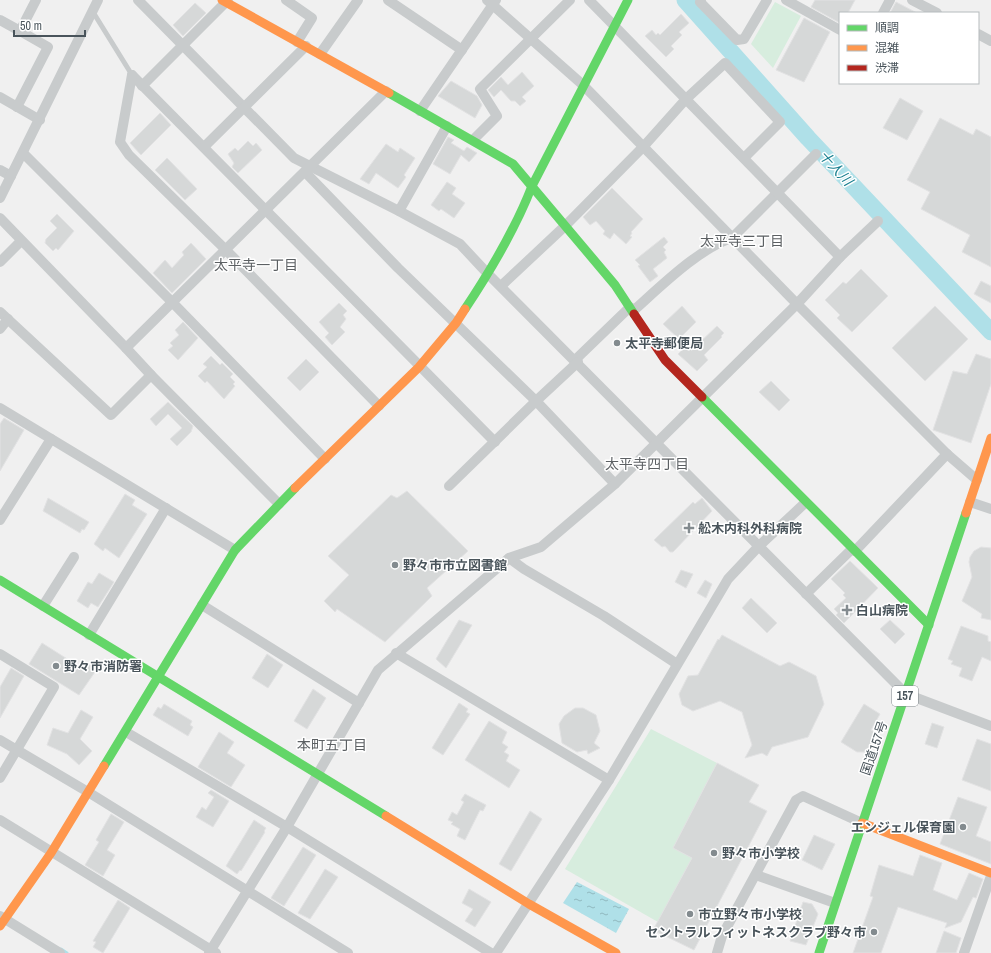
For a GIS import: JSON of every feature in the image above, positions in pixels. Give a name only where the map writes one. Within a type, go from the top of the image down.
[{"type":"main road","points":[[3,920],[13,909],[51,853],[126,732],[235,550],[279,504],[419,367],[456,323],[488,274],[522,212],[532,186],[628,0]]},
{"type":"main road","points":[[225,1],[513,164],[615,285],[665,360],[805,503],[929,625]]},
{"type":"main road","name":"国道157号","points":[[819,953],[991,438]]},
{"type":"main road","points":[[0,580],[529,904],[616,953]]},
{"type":"main road","points":[[862,823],[991,875]]},
{"type":"street","points":[[20,31],[36,0]]},
{"type":"street","points":[[0,198],[40,120],[98,0]]},
{"type":"street","points":[[138,0],[294,158],[308,169],[398,268],[536,401],[615,484]]},
{"type":"street","points":[[204,147],[244,107],[302,44],[312,18],[286,0]]},
{"type":"street","points":[[320,54],[358,0]]},
{"type":"street","points":[[388,0],[462,50]]},
{"type":"street","points":[[473,140],[497,116],[480,89],[570,0]]},
{"type":"street","points":[[589,0],[840,257]]},
{"type":"street","points":[[700,0],[700,2],[737,40],[744,39],[767,0]]},
{"type":"street","points":[[786,0],[839,29]]},
{"type":"street","points":[[884,12],[890,0]]},
{"type":"street","points":[[912,0],[935,12]]},
{"type":"street","points":[[142,86],[183,46],[225,1]]},
{"type":"street","points":[[420,111],[462,50],[492,1],[530,38],[583,85],[797,304],[947,454],[977,480]]},
{"type":"street","points":[[0,20],[48,47],[17,107]]},
{"type":"street","points":[[979,35],[991,41]]},
{"type":"street","points":[[501,286],[565,226],[644,146],[686,100],[725,63],[780,122],[744,158]]},
{"type":"street","points":[[132,75],[266,209],[419,367],[495,442]]},
{"type":"street","points":[[132,75],[120,142],[129,154],[226,250],[379,406]]},
{"type":"street","points":[[126,348],[386,91]]},
{"type":"street","points":[[0,97],[40,120]]},
{"type":"street","points":[[399,211],[447,126]]},
{"type":"street","points":[[23,153],[173,302],[325,459]]},
{"type":"street","points":[[449,486],[576,361],[632,309],[682,268],[723,241],[732,238],[816,154]]},
{"type":"street","points":[[308,169],[399,211],[460,244],[488,274],[906,694],[991,726]]},
{"type":"street","points":[[0,170],[11,176]]},
{"type":"street","points":[[0,218],[151,375],[279,504]]},
{"type":"street","points":[[0,820],[212,952],[247,891],[318,775],[378,670],[396,653],[509,558],[541,547],[615,484],[797,304],[840,257],[878,221]]},
{"type":"street","points":[[0,262],[21,241]]},
{"type":"street","points":[[0,312],[111,415],[151,375]]},
{"type":"street","points":[[0,329],[8,320]]},
{"type":"street","points":[[0,408],[235,550]]},
{"type":"street","points":[[0,520],[51,439]]},
{"type":"street","points":[[806,594],[854,550],[947,454]]},
{"type":"street","points":[[970,502],[991,509]]},
{"type":"street","points":[[496,953],[608,780],[728,579],[759,546],[805,503]]},
{"type":"street","points":[[89,635],[166,508]]},
{"type":"street","points":[[43,606],[74,557]]},
{"type":"street","points":[[509,558],[524,569],[604,616],[677,664]]},
{"type":"street","points":[[202,605],[359,703]]},
{"type":"street","points":[[396,653],[608,780]]},
{"type":"street","points":[[0,654],[54,687],[0,778]]},
{"type":"street","points":[[126,732],[287,827],[491,953]]},
{"type":"street","points":[[0,740],[88,792],[348,953]]},
{"type":"street","points":[[717,953],[722,936],[796,800],[803,796],[862,823]]},
{"type":"street","points":[[756,875],[835,903]]},
{"type":"street","points":[[964,953],[991,875]]},
{"type":"street","points":[[3,920],[60,953]]},
{"type":"lane","points":[[93,12],[132,75]]},
{"type":"green space","points":[[775,2],[801,16],[773,68],[751,44]]},
{"type":"green space","points":[[651,729],[717,763],[673,848],[692,858],[658,922],[565,869]]},
{"type":"water","points":[[577,882],[629,909],[616,933],[563,903]]},
{"type":"building","points":[[815,0],[855,0],[849,12],[839,12],[839,22],[811,7]]},
{"type":"building","points":[[896,2],[915,12],[891,12]]},
{"type":"building","points":[[195,3],[206,13],[183,36],[173,25]]},
{"type":"building","points":[[681,14],[689,23],[679,32],[682,35],[671,46],[674,49],[666,57],[645,36],[652,30],[656,35],[658,33],[660,35]]},
{"type":"building","points":[[804,18],[830,32],[804,82],[776,70]]},
{"type":"building","points":[[522,72],[534,86],[522,97],[526,101],[520,106],[515,101],[511,101],[501,90],[494,97],[488,90],[501,77],[508,85]]},
{"type":"building","points":[[451,81],[477,96],[482,105],[475,118],[438,96]]},
{"type":"building","points":[[900,98],[923,111],[907,140],[883,128]]},
{"type":"building","points":[[160,113],[171,125],[141,155],[130,143]]},
{"type":"building","points":[[940,118],[973,135],[976,129],[991,137],[991,267],[962,252],[970,235],[921,209],[930,192],[907,180]]},
{"type":"building","points":[[448,137],[454,140],[451,143],[464,151],[467,147],[477,153],[469,162],[461,155],[450,174],[433,164]]},
{"type":"building","points":[[248,141],[253,146],[256,143],[262,150],[238,173],[232,167],[234,163],[228,154],[235,148],[238,151]]},
{"type":"building","points":[[386,144],[398,152],[400,148],[415,158],[404,175],[406,177],[398,188],[376,173],[369,184],[360,179]]},
{"type":"building","points":[[167,158],[197,189],[185,200],[155,170]]},
{"type":"building","points":[[447,182],[456,188],[452,194],[465,203],[454,218],[441,209],[439,211],[431,205]]},
{"type":"building","points":[[612,188],[643,219],[631,232],[632,233],[630,236],[632,237],[626,244],[614,233],[610,239],[603,234],[605,231],[596,221],[590,225],[583,217]]},
{"type":"building","points":[[57,214],[74,231],[58,250],[56,248],[53,251],[45,243],[46,239],[57,228],[50,221]]},
{"type":"building","points":[[664,237],[668,242],[663,247],[666,250],[664,252],[667,258],[653,269],[658,276],[650,282],[638,266],[640,265],[635,260]]},
{"type":"building","points":[[191,243],[206,259],[172,293],[153,273],[165,260],[172,268],[184,255],[182,252]]},
{"type":"building","points":[[861,269],[888,296],[852,332],[837,318],[840,315],[825,300],[843,282],[846,284]]},
{"type":"building","points":[[981,281],[991,286],[991,303],[974,294]]},
{"type":"building","points":[[339,303],[347,311],[343,315],[346,319],[340,327],[345,332],[332,345],[325,337],[329,333],[319,322]]},
{"type":"building","points":[[682,306],[696,322],[679,339],[663,324]]},
{"type":"building","points":[[935,306],[968,339],[925,381],[892,348]]},
{"type":"building","points":[[183,322],[198,338],[178,360],[168,350],[173,346],[170,343],[179,335],[175,330]]},
{"type":"building","points":[[717,326],[724,333],[721,336],[722,337],[704,355],[708,360],[697,371],[678,354],[690,342],[695,347]]},
{"type":"building","points":[[976,354],[991,359],[991,384],[971,443],[933,430],[953,371],[967,374]]},
{"type":"building","points":[[211,356],[220,365],[222,363],[233,374],[230,377],[235,382],[233,384],[235,386],[224,399],[207,381],[205,383],[198,376],[207,367],[203,364]]},
{"type":"building","points":[[306,359],[319,372],[300,391],[287,378]]},
{"type":"building","points":[[771,381],[790,400],[779,411],[759,392]]},
{"type":"building","points":[[168,402],[193,426],[191,432],[177,446],[170,439],[182,428],[168,414],[156,426],[150,419]]},
{"type":"building","points":[[4,418],[24,430],[0,471],[0,424]]},
{"type":"building","name":"野々市市立図書館","points":[[407,491],[468,551],[427,588],[432,596],[385,642],[337,609],[335,612],[324,601],[349,575],[328,556],[391,495],[397,498]]},
{"type":"building","points":[[125,494],[135,500],[132,505],[147,514],[119,558],[105,548],[103,551],[94,544]]},
{"type":"building","points":[[48,498],[89,522],[84,530],[82,529],[80,533],[43,511]]},
{"type":"building","points":[[702,498],[712,511],[673,552],[670,552],[665,546],[662,547],[654,540],[693,502],[695,504]]},
{"type":"building","points":[[981,547],[991,548],[991,620],[981,618],[982,614],[962,601],[972,577],[969,562],[970,557],[974,551]]},
{"type":"building","points":[[850,561],[878,588],[844,623],[836,615],[838,613],[834,609],[846,598],[843,595],[845,593],[831,579]]},
{"type":"building","points":[[681,570],[693,574],[686,588],[675,582]]},
{"type":"building","points":[[99,573],[114,582],[98,607],[91,603],[88,608],[77,601],[88,582],[92,584]]},
{"type":"building","points":[[705,580],[712,584],[706,598],[697,593]]},
{"type":"building","points":[[751,598],[777,623],[767,633],[742,608]]},
{"type":"building","points":[[459,620],[472,625],[446,668],[436,659]]},
{"type":"building","points":[[890,620],[905,634],[895,644],[880,629]]},
{"type":"building","points":[[961,626],[988,636],[988,641],[991,642],[991,661],[982,657],[972,681],[959,676],[962,668],[951,664],[953,661],[948,659]]},
{"type":"building","points":[[722,635],[780,666],[789,662],[816,676],[824,704],[808,737],[772,747],[767,756],[762,753],[745,758],[752,745],[742,712],[720,701],[693,711],[682,705],[679,694],[688,676],[698,675],[718,639],[719,640]]},
{"type":"building","name":"野々市消防署","points":[[42,643],[83,669],[86,661],[97,669],[79,695],[29,664]]},
{"type":"building","points":[[267,654],[283,665],[268,688],[252,678]]},
{"type":"building","points":[[11,668],[24,676],[0,718],[0,687]]},
{"type":"building","points":[[313,689],[326,698],[307,729],[294,721]]},
{"type":"building","points":[[459,703],[468,709],[466,712],[470,714],[443,755],[432,748]]},
{"type":"building","points":[[164,704],[192,721],[190,725],[193,727],[188,736],[153,715],[158,707],[161,709]]},
{"type":"building","points":[[864,704],[880,714],[871,730],[877,733],[866,752],[857,752],[841,742]]},
{"type":"building","points":[[575,708],[583,708],[596,715],[600,731],[594,743],[600,748],[588,754],[587,750],[577,752],[562,743],[559,724],[564,716]]},
{"type":"building","points":[[81,710],[93,717],[80,739],[92,751],[79,765],[67,754],[47,745],[53,728],[68,733]]},
{"type":"building","points":[[489,721],[507,732],[502,743],[508,747],[504,752],[509,755],[506,761],[520,770],[509,788],[465,760]]},
{"type":"building","points":[[932,723],[944,727],[937,748],[925,744]]},
{"type":"building","points":[[219,732],[234,742],[227,753],[245,765],[231,787],[198,767]]},
{"type":"building","points":[[977,739],[991,744],[991,791],[962,780]]},
{"type":"building","name":"野々市小学校","points":[[717,763],[759,785],[749,802],[767,811],[694,950],[653,930],[692,858],[673,848]]},
{"type":"building","points":[[211,790],[229,801],[213,827],[196,817],[202,807],[206,810],[214,797],[208,793]]},
{"type":"building","points":[[465,794],[486,805],[483,811],[480,810],[465,840],[457,836],[460,829],[451,824],[453,822],[448,820],[452,812],[457,815],[464,802],[461,800]]},
{"type":"building","name":"エンジェル保育園","points":[[958,797],[987,807],[976,836],[991,842],[991,864],[940,844]]},
{"type":"building","points":[[530,811],[542,819],[511,871],[499,864]]},
{"type":"building","points":[[111,814],[124,822],[107,850],[115,855],[103,876],[85,865],[99,842],[96,840]]},
{"type":"building","points":[[254,820],[266,828],[264,831],[265,832],[241,871],[240,870],[237,874],[226,866]]},
{"type":"building","points":[[814,835],[835,844],[822,870],[802,860]]},
{"type":"building","points":[[303,847],[316,855],[284,906],[271,898]]},
{"type":"building","points":[[920,855],[942,863],[933,890],[957,900],[969,873],[983,879],[976,898],[973,897],[961,922],[945,928],[947,923],[898,907],[881,953],[853,953],[873,897],[870,896],[879,865],[913,876]]},
{"type":"building","points":[[325,869],[338,877],[310,919],[298,913]]},
{"type":"building","points":[[469,889],[491,902],[475,927],[465,921],[473,909],[462,903]]},
{"type":"building","points":[[118,900],[130,908],[103,953],[93,947],[96,942],[93,941]]},
{"type":"building","points":[[803,902],[812,904],[818,914],[806,945],[790,941]]},
{"type":"building","points":[[944,931],[961,938],[956,953],[936,953]]},
{"type":"waterway","name":"十人川","points":[[685,0],[808,138],[991,332]]},
{"type":"waterway","points":[[61,949],[67,953]]},
{"type":"traffic: fast","points":[[465,309],[484,280],[510,234],[532,186],[628,0]]},
{"type":"traffic: fast","points":[[389,93],[513,164],[615,285],[634,314]]},
{"type":"traffic: fast","points":[[702,397],[929,625]]},
{"type":"traffic: fast","points":[[104,766],[235,550],[295,488]]},
{"type":"traffic: fast","points":[[819,953],[966,513]]},
{"type":"traffic: fast","points":[[0,580],[386,816]]},
{"type":"traffic: slow","points":[[222,0],[389,93]]},
{"type":"traffic: slow","points":[[295,488],[419,367],[456,323],[465,309]]},
{"type":"traffic: slow","points":[[966,513],[991,438]]},
{"type":"traffic: slow","points":[[0,926],[51,853],[104,766]]},
{"type":"traffic: slow","points":[[386,816],[529,904],[616,953]]},
{"type":"traffic: slow","points":[[862,823],[991,873]]},
{"type":"traffic: jam","points":[[634,314],[665,360],[702,397]]},
{"type":"place","name":"太平寺郵便局","points":[[617,343]]},
{"type":"place","name":"舩木内科外科病院","points":[[689,528]]},
{"type":"place","name":"野々市市立図書館","points":[[395,565]]},
{"type":"place","name":"白山病院","points":[[847,610]]},
{"type":"place","name":"野々市消防署","points":[[56,666]]},
{"type":"place","name":"エンジェル保育園","points":[[963,827]]},
{"type":"place","name":"野々市小学校","points":[[714,853]]},
{"type":"place","name":"市立野々市小学校","points":[[690,914]]},
{"type":"place","name":"セントラルフィットネスクラブ野々市","points":[[874,932]]},
{"type":"district","name":"太平寺三丁目","points":[[742,241]]},
{"type":"district","name":"太平寺一丁目","points":[[256,265]]},
{"type":"district","name":"太平寺四丁目","points":[[647,464]]},
{"type":"district","name":"本町五丁目","points":[[332,745]]}]
